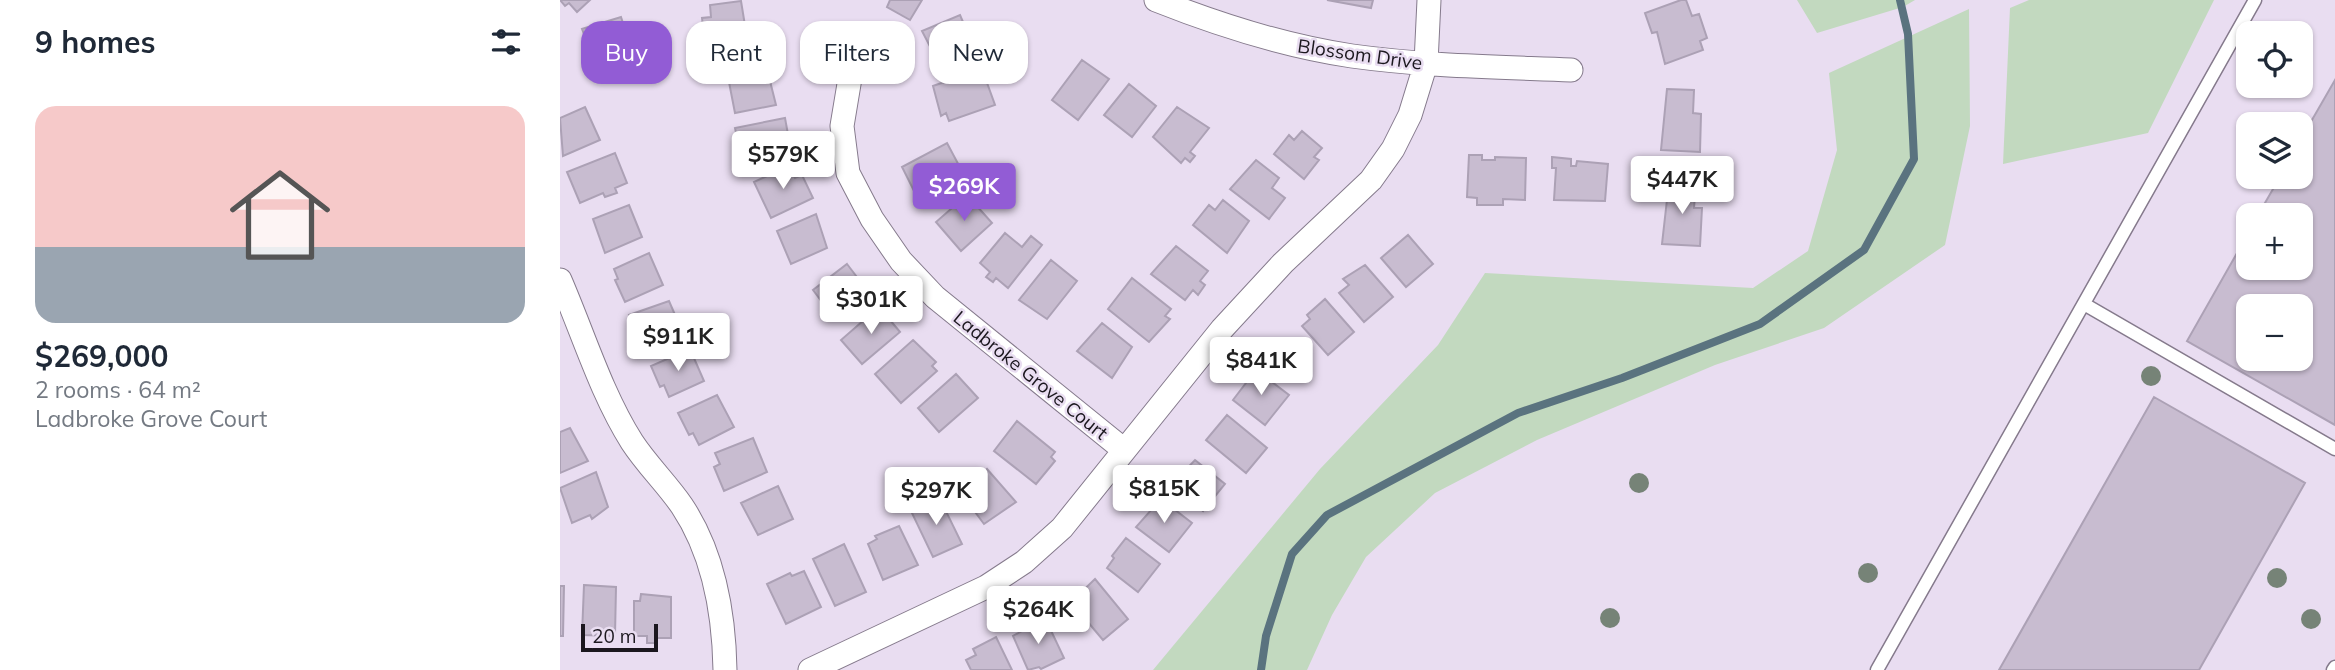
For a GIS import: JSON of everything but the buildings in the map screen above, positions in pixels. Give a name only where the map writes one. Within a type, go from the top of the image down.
[{"type":"street","name":"Blossom Drive","points":[[1156,0],[1223,26],[1289,44],[1352,56],[1426,63],[1570,70]]},
{"type":"street","points":[[810,670],[986,587],[1024,562],[1062,527],[1222,329],[1283,263],[1371,180],[1393,149],[1410,115],[1426,63],[1429,0]]},
{"type":"street","name":"Ladbroke Grove Court","points":[[849,84],[842,126],[848,173],[872,219],[901,261],[935,297],[1124,450]]},
{"type":"street","points":[[560,280],[632,443],[683,507],[703,546],[719,603],[725,670]]},
{"type":"lane","points":[[1877,670],[2255,0]]},
{"type":"lane","points":[[2084,304],[2335,449]]},
{"type":"green space","points":[[1797,0],[1915,0],[1903,7],[1817,33]]},
{"type":"green space","points":[[2029,0],[2214,0],[2148,133],[2003,164],[2010,8]]},
{"type":"green space","points":[[1969,9],[1970,126],[1945,245],[1824,328],[1715,365],[1537,440],[1435,493],[1366,557],[1332,615],[1307,670],[1153,670],[1320,469],[1438,345],[1485,273],[1753,288],[1808,251],[1837,150],[1829,73]]},
{"type":"waterway","points":[[1261,670],[1266,636],[1292,554],[1327,515],[1518,413],[1622,378],[1760,324],[1864,250],[1914,159],[1908,34],[1900,0]]}]
